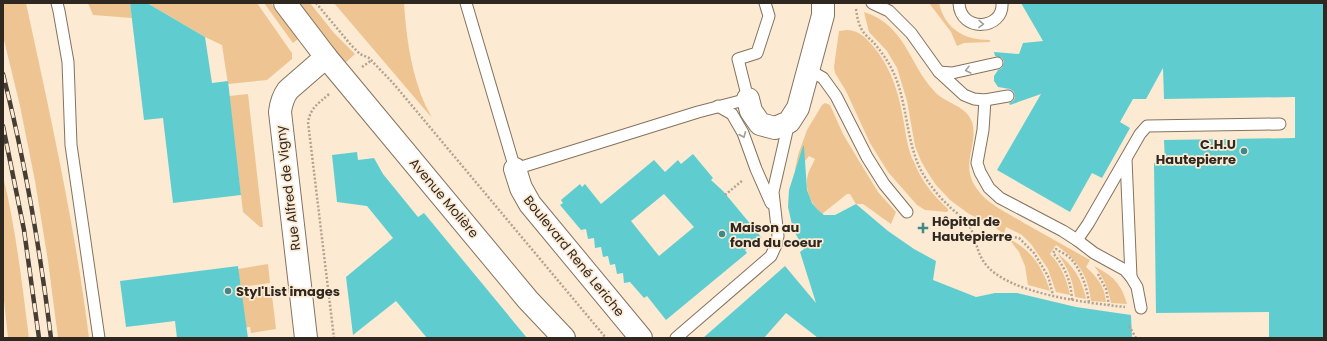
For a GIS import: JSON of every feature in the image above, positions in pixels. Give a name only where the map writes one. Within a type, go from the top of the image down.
[{"type":"street","name":"Avenue Molière","points":[[285,3],[326,57],[528,300],[564,338]]},
{"type":"street","points":[[748,99],[751,111],[760,124],[775,128],[789,122],[798,108],[809,70],[823,15],[823,3]]},
{"type":"street","name":"Rue Alfred de Vigny","points":[[306,338],[280,112],[281,104],[288,90],[326,57]]},
{"type":"street","name":"Boulevard René Leriche","points":[[515,169],[521,188],[530,204],[641,338]]},
{"type":"lane","points":[[57,3],[68,62],[71,145],[98,338]]},
{"type":"lane","points":[[466,3],[515,169],[718,106],[748,99],[738,59],[757,53],[769,16],[765,3]]},
{"type":"lane","points":[[872,3],[889,11],[905,28],[939,72],[964,95],[974,99],[985,100],[1008,96]]},
{"type":"lane","points":[[959,3],[962,15],[970,22],[980,25],[990,23],[998,17],[1003,7],[1002,3]]},
{"type":"lane","points":[[939,72],[952,73],[997,63]]},
{"type":"lane","points":[[809,70],[823,78],[836,96],[867,157],[884,184],[907,212]]},
{"type":"lane","points":[[985,100],[984,130],[977,163],[989,188],[1000,198],[1063,231],[1094,253],[1125,270],[1137,287],[1141,308]]},
{"type":"lane","points":[[718,106],[732,114],[743,133],[774,209]]},
{"type":"lane","points":[[676,338],[772,256],[778,236],[773,192],[789,122]]},
{"type":"lane","points":[[1077,240],[1088,224],[1140,134],[1147,126],[1280,124]]},
{"type":"lane","points":[[1126,158],[1131,277]]},
{"type":"lane","points":[[686,338],[689,327]]},
{"type":"path","points":[[316,3],[351,45],[360,54],[369,58],[393,83],[606,338]]},
{"type":"path","points":[[855,3],[862,31],[883,54],[897,79],[902,94],[911,142],[923,174],[948,206],[969,225],[984,262],[993,272],[1011,283],[1072,300],[1120,306]]},
{"type":"path","points":[[333,91],[313,108],[310,112],[308,122],[334,338]]},
{"type":"path","points":[[1007,236],[1019,238],[1034,253],[1048,276],[1053,295]]},
{"type":"path","points":[[1072,300],[1072,290],[1067,272],[1053,253],[1056,249],[1069,258],[1079,272],[1087,288],[1089,302]]},
{"type":"path","points":[[1094,270],[1106,289],[1108,305]]},
{"type":"path","points":[[1129,326],[1136,338]]},
{"type":"shaded area","points":[[3,3],[26,3],[53,128],[77,254],[89,338],[58,338],[48,261],[35,181],[20,106],[3,36]]},
{"type":"shaded area","points":[[88,3],[130,3],[132,18],[93,15]]},
{"type":"shaded area","points":[[147,3],[257,3],[292,53],[292,59],[267,80],[228,84],[222,45],[205,37]]},
{"type":"shaded area","points":[[264,3],[271,3],[298,39],[293,43]]},
{"type":"shaded area","points":[[298,3],[310,3],[334,33],[355,54],[345,63]]},
{"type":"shaded area","points":[[334,3],[404,3],[407,37],[411,59],[421,95],[432,118]]},
{"type":"shaded area","points":[[929,3],[939,3],[946,20],[957,31],[972,38],[990,40],[990,42],[964,43],[957,46],[951,32]]},
{"type":"shaded area","points":[[864,12],[878,18],[889,26],[906,47],[926,81],[935,92],[961,108],[969,116],[972,122],[973,130],[969,163],[970,172],[972,180],[982,195],[999,208],[1090,260],[1086,267],[1100,283],[1106,302],[1091,301],[1087,283],[1080,268],[1070,256],[1056,245],[1050,254],[1063,273],[1070,295],[1056,292],[1048,269],[1031,244],[1022,235],[1006,227],[1004,234],[990,224],[969,214],[950,200],[936,185],[921,161],[915,146],[907,101],[897,68],[887,51],[869,32]]},
{"type":"shaded area","points":[[847,30],[858,33],[864,37],[879,54],[890,72],[897,92],[912,158],[924,182],[948,209],[947,212],[925,210],[917,205],[888,172],[870,143],[846,91],[835,73],[834,67],[839,31]]},
{"type":"shaded area","points":[[248,94],[263,227],[260,227],[243,212],[229,96]]},
{"type":"shaded area","points":[[825,103],[830,105],[843,134],[878,192],[896,212],[891,224],[863,204],[856,204],[850,194],[847,194],[822,214],[811,200],[807,180],[815,159],[809,156],[797,171],[795,170],[798,155],[807,130],[822,105]]},
{"type":"shaded area","points":[[3,176],[15,236],[29,338],[8,338],[3,291]]},
{"type":"shaded area","points":[[1009,239],[1024,248],[1035,260],[1044,275],[1050,291],[1028,285],[1025,266],[1019,252]]},
{"type":"shaded area","points":[[1057,253],[1068,262],[1076,273],[1082,285],[1086,299],[1075,297],[1069,274]]},
{"type":"shaded area","points":[[268,264],[270,283],[241,287],[238,269]]},
{"type":"shaded area","points":[[1094,266],[1106,273],[1119,285],[1127,304],[1111,303],[1105,283]]},
{"type":"shaded area","points":[[271,287],[276,329],[251,333],[250,327],[222,330],[241,291]]},
{"type":"building","points":[[130,3],[147,3],[205,37],[212,83],[228,81],[241,195],[173,203],[163,118],[144,120]]},
{"type":"building","name":"C.H.U Hautepierre","points":[[1021,3],[1324,3],[1324,338],[1269,338],[1269,312],[1156,313],[1154,163],[1165,163],[1164,140],[1295,138],[1295,97],[1164,99],[1163,68],[1146,99],[1133,99],[1120,122],[1130,128],[1102,178],[1092,173],[1070,212],[997,170],[1041,94],[1010,105],[1009,103],[1015,98],[1014,92],[1010,89],[998,87],[994,81],[994,76],[998,70],[1002,68],[1004,62],[1002,58],[995,56],[994,52],[1019,54],[1023,43],[1043,41]]},
{"type":"building","points":[[803,146],[807,190],[812,203],[818,210],[824,215],[835,215],[856,204],[888,231],[914,249],[936,261],[933,280],[976,297],[995,293],[1017,293],[1076,307],[1131,315],[1132,338],[818,338],[786,313],[764,338],[703,338],[785,266],[816,303],[800,252],[804,249],[793,229],[788,207],[789,190]]},
{"type":"building","points":[[357,152],[358,160],[374,158],[383,174],[418,217],[424,213],[527,338],[427,338],[396,301],[353,335],[346,277],[393,238],[367,206],[337,202],[332,155]]},
{"type":"building","name":"Maison au fond du coeur","points":[[693,154],[713,178],[711,180],[723,191],[762,238],[745,250],[747,253],[666,320],[647,296],[644,298],[630,282],[624,283],[623,273],[617,274],[615,264],[610,265],[608,256],[603,257],[601,247],[595,248],[594,238],[588,239],[586,229],[581,230],[560,205],[563,203],[561,200],[580,184],[582,187],[585,184],[601,204],[654,160],[665,172],[678,160],[681,164]],"holes":[[[664,194],[694,227],[659,256],[631,221]]]},
{"type":"building","points":[[238,266],[248,338],[177,338],[175,321],[126,327],[120,281]]},
{"type":"railway","points":[[3,74],[31,205],[51,338]]},
{"type":"railway","points":[[3,126],[24,230],[39,338]]},
{"type":"place","name":"C.H.U Hautepierre","points":[[1244,151]]},
{"type":"place","name":"Hôpital de Hautepierre","points":[[923,228]]},
{"type":"place","name":"Maison au fond du coeur","points":[[722,234]]},
{"type":"place","name":"Styl'List images","points":[[228,291]]}]
